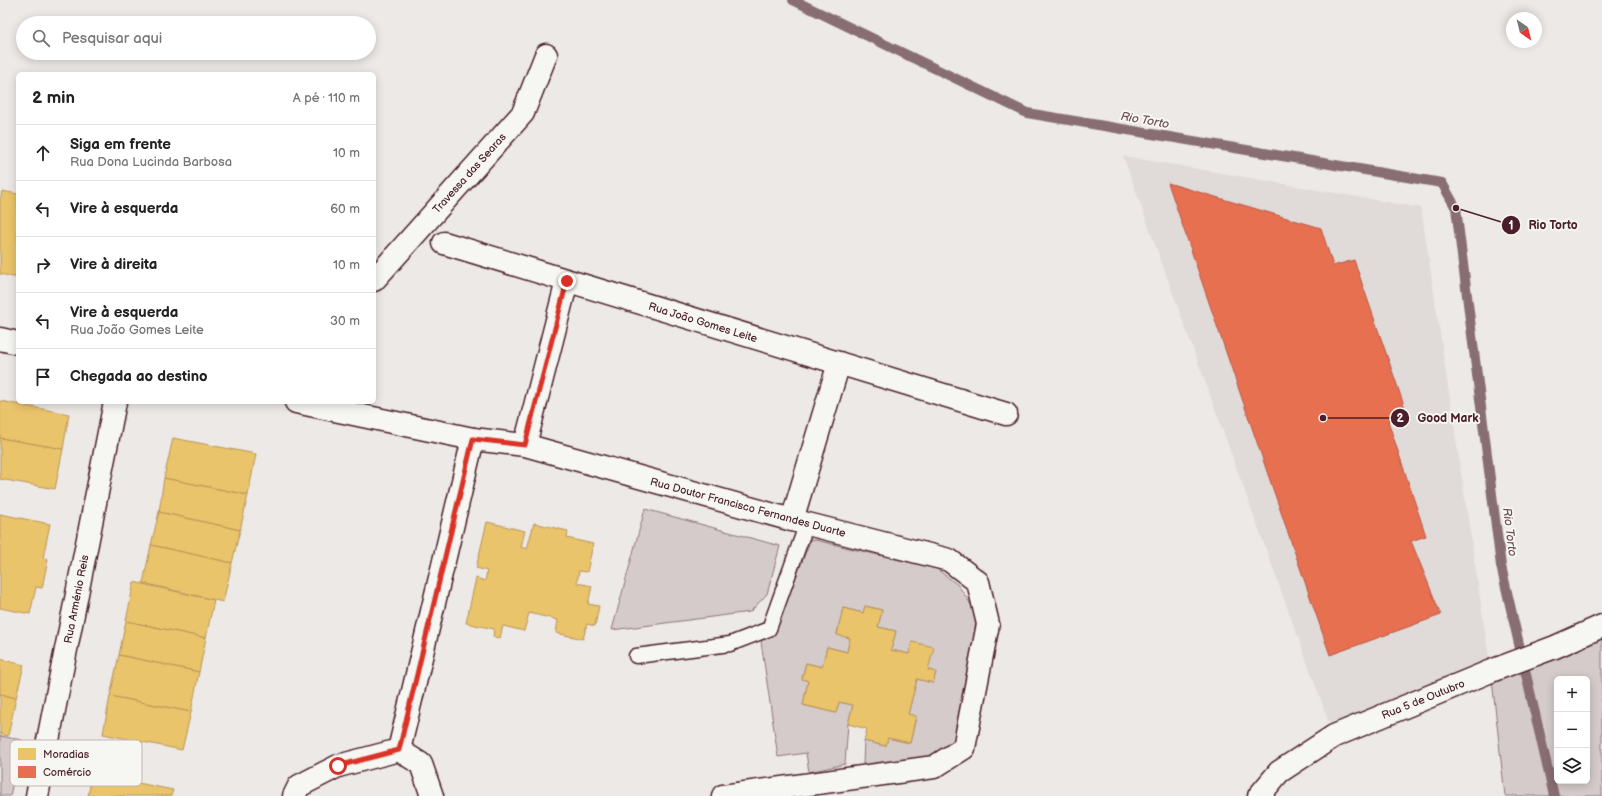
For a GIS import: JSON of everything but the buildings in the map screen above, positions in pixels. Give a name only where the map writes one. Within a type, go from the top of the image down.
[{"type":"street","name":"Travessa das Searas","points":[[376,278],[523,113],[546,54]]},
{"type":"street","name":"Rua João Gomes Leite","points":[[444,243],[1006,414]]},
{"type":"street","points":[[525,445],[567,281]]},
{"type":"street","points":[[0,339],[16,342]]},
{"type":"street","points":[[799,522],[839,363]]},
{"type":"street","name":"Rua Arménio Reis","points":[[48,740],[115,404]]},
{"type":"street","name":"Rua Doutor Francisco Fernandes Duarte","points":[[309,404],[473,439],[525,445],[799,522],[949,560],[978,582],[988,624],[964,748],[934,767],[723,796]]},
{"type":"street","points":[[399,750],[473,439]]},
{"type":"street","name":"Rua 5 de Outubro","points":[[1259,796],[1280,772],[1334,736],[1491,671],[1555,647],[1602,626]]},
{"type":"street","points":[[294,796],[299,786],[338,766],[399,750],[421,764],[432,796]]},
{"type":"street","name":"Rua Arménio Reis","points":[[37,796],[39,786]]},
{"type":"lane","points":[[636,656],[730,644],[769,629],[799,522]]},
{"type":"shaded area","points":[[1123,156],[1421,208],[1491,671],[1334,736]]},
{"type":"shaded area","points":[[645,509],[780,546],[767,594],[750,612],[612,630]]},
{"type":"shaded area","points":[[811,539],[937,569],[958,585],[974,609],[978,638],[962,728],[952,742],[937,757],[891,766],[863,764],[864,741],[885,746],[888,738],[910,743],[916,717],[908,714],[917,679],[933,683],[936,672],[928,670],[912,642],[909,654],[891,650],[896,631],[878,627],[882,610],[865,606],[863,613],[843,608],[837,634],[850,638],[847,652],[827,647],[822,667],[806,663],[802,679],[808,681],[803,705],[836,713],[839,702],[853,705],[848,724],[845,764],[809,772],[806,753],[778,757],[761,642],[781,614]]},
{"type":"shaded area","points":[[1602,626],[1602,796],[1505,796],[1491,671]]},
{"type":"shaded area","points":[[0,736],[22,740],[10,740],[10,786],[12,786],[10,796],[0,796]]},
{"type":"waterway","name":"Rio Torto","points":[[793,0],[1027,113],[1442,183],[1456,208],[1501,566],[1554,796]]},
{"type":"place","name":"Rio Torto","points":[[1456,208]]},
{"type":"place","name":"Good Mark","points":[[1323,418]]},
{"type":"route","points":[[338,766],[399,750],[473,439],[525,445],[567,281]]}]
